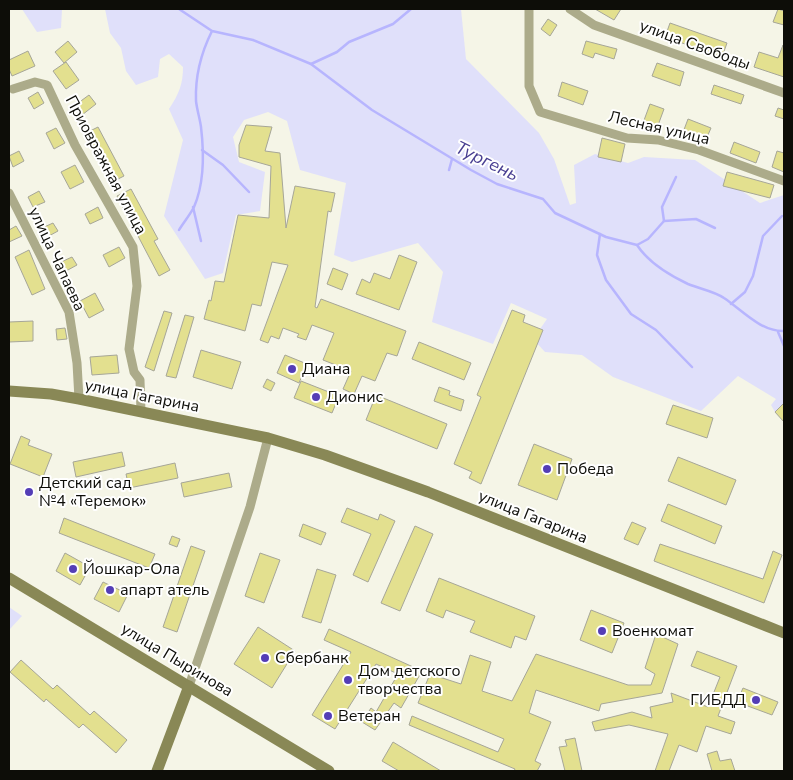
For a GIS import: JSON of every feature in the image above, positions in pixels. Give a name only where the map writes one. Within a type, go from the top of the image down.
[{"type":"street","name":"Лесная улица","points":[[529,9],[529,86],[540,112],[627,138],[658,140],[699,150],[784,181]]},
{"type":"street","name":"улица Свободы","points":[[570,9],[594,25],[784,93]]},
{"type":"street","name":"Приовражная улица","points":[[13,89],[36,82],[47,85],[76,144],[133,247],[138,286],[129,349],[134,372],[140,380],[140,412]]},
{"type":"street","name":"улица Чапаева","points":[[9,193],[69,312],[77,363],[79,400]]},
{"type":"street","name":"улица Гагарина","points":[[9,391],[51,394],[268,438],[325,454],[428,492],[784,633]]},
{"type":"street","points":[[157,771],[189,686],[250,508],[268,438]]},
{"type":"street","name":"улица Пыринова","points":[[9,578],[329,771]]},
{"type":"shaded area","points":[[22,9],[62,9],[61,28],[37,32]]},
{"type":"shaded area","points":[[105,9],[461,9],[466,59],[539,133],[554,159],[570,205],[576,203],[574,165],[595,154],[628,163],[644,157],[695,160],[760,203],[784,195],[784,404],[775,412],[771,405],[776,399],[738,376],[701,411],[613,377],[582,355],[545,352],[533,339],[547,319],[511,303],[493,344],[432,322],[443,272],[418,243],[352,262],[334,255],[346,183],[300,170],[287,121],[268,112],[244,120],[233,137],[239,162],[265,172],[260,211],[236,215],[223,273],[205,279],[164,216],[183,140],[169,109],[180,89],[183,67],[169,54],[160,59],[158,77],[136,85],[126,71],[121,48],[110,33]]},
{"type":"shaded area","points":[[9,607],[22,616],[9,630]]},
{"type":"building","points":[[595,9],[621,9],[614,20]]},
{"type":"building","points":[[778,9],[784,11],[784,25],[773,22]]},
{"type":"building","points":[[548,19],[557,25],[550,36],[541,29]]},
{"type":"building","points":[[670,23],[727,43],[722,57],[665,37]]},
{"type":"building","points":[[68,41],[77,52],[64,63],[55,52]]},
{"type":"building","points":[[586,41],[617,49],[614,59],[595,53],[593,58],[582,54]]},
{"type":"building","points":[[783,45],[784,77],[754,67],[759,52],[778,58]]},
{"type":"building","points":[[28,51],[35,66],[12,76],[9,69],[9,60]]},
{"type":"building","points":[[66,62],[79,80],[66,89],[53,71]]},
{"type":"building","points":[[657,63],[684,72],[680,86],[652,76]]},
{"type":"building","points":[[562,82],[588,91],[583,105],[558,96]]},
{"type":"building","points":[[714,85],[744,95],[741,104],[711,94]]},
{"type":"building","points":[[38,92],[44,103],[34,109],[28,98]]},
{"type":"building","points":[[89,95],[96,104],[82,115],[74,106]]},
{"type":"building","points":[[650,104],[664,109],[657,128],[643,123]]},
{"type":"building","points":[[778,108],[784,110],[784,119],[775,116]]},
{"type":"building","points":[[688,119],[711,128],[704,144],[682,135]]},
{"type":"building","points":[[246,125],[272,127],[265,151],[280,153],[286,228],[295,186],[335,193],[331,212],[328,211],[315,307],[317,308],[321,299],[406,331],[397,356],[387,353],[375,381],[362,376],[354,394],[343,389],[351,371],[323,360],[334,333],[312,325],[306,340],[297,337],[299,334],[283,328],[279,339],[271,336],[268,343],[260,340],[288,265],[272,262],[261,306],[252,304],[245,331],[204,319],[209,300],[211,301],[215,281],[224,282],[238,215],[269,218],[271,166],[239,157],[239,145]]},
{"type":"building","points":[[98,127],[124,176],[110,183],[86,133]]},
{"type":"building","points":[[56,128],[65,143],[54,149],[46,133]]},
{"type":"building","points":[[602,138],[625,144],[621,162],[598,157]]},
{"type":"building","points":[[734,142],[760,152],[756,163],[730,153]]},
{"type":"building","points":[[19,151],[24,161],[13,167],[9,156]]},
{"type":"building","points":[[777,151],[784,153],[784,172],[772,167]]},
{"type":"building","points":[[75,165],[84,182],[70,189],[61,172]]},
{"type":"building","points":[[727,172],[774,185],[770,198],[723,186]]},
{"type":"building","points":[[131,189],[158,239],[154,241],[170,270],[159,276],[117,196]]},
{"type":"building","points":[[39,191],[45,202],[33,207],[28,197]]},
{"type":"building","points":[[98,207],[103,218],[90,224],[85,214]]},
{"type":"building","points":[[53,223],[58,231],[47,237],[42,228]]},
{"type":"building","points":[[16,226],[22,236],[9,242],[9,230]]},
{"type":"building","points":[[119,247],[125,258],[109,267],[103,255]]},
{"type":"building","points":[[29,250],[45,289],[32,295],[15,257]]},
{"type":"building","points":[[399,255],[417,262],[399,310],[356,294],[362,279],[370,283],[374,273],[390,279]]},
{"type":"building","points":[[72,257],[77,265],[66,271],[61,262]]},
{"type":"building","points":[[333,268],[348,274],[342,290],[327,284]]},
{"type":"building","points":[[95,293],[104,310],[89,318],[80,301]]},
{"type":"building","points":[[512,310],[525,315],[523,322],[543,330],[481,484],[469,478],[472,472],[454,464],[481,397],[477,395]]},
{"type":"building","points":[[164,311],[172,313],[154,371],[145,367]]},
{"type":"building","points":[[185,315],[194,317],[176,378],[166,376]]},
{"type":"building","points":[[33,321],[33,341],[9,342],[9,322]]},
{"type":"building","points":[[65,328],[67,339],[57,340],[56,329]]},
{"type":"building","points":[[419,342],[471,363],[464,380],[412,359]]},
{"type":"building","points":[[201,350],[241,362],[232,389],[193,377]]},
{"type":"building","points":[[117,355],[119,373],[92,375],[90,357]]},
{"type":"building","name":"Диана","points":[[285,355],[307,364],[299,383],[277,373]]},
{"type":"building","points":[[267,379],[275,383],[271,391],[263,387]]},
{"type":"building","name":"Дионис","points":[[301,381],[339,396],[332,413],[294,398]]},
{"type":"building","points":[[439,387],[450,391],[449,395],[464,400],[461,411],[434,401]]},
{"type":"building","points":[[376,395],[447,424],[437,449],[366,420]]},
{"type":"building","points":[[784,403],[784,422],[775,412]]},
{"type":"building","points":[[673,405],[713,418],[707,438],[666,424]]},
{"type":"building","points":[[21,436],[30,440],[28,445],[52,454],[43,477],[10,464]]},
{"type":"building","name":"Победа","points":[[534,444],[572,459],[557,500],[518,485]]},
{"type":"building","points":[[122,452],[125,466],[76,477],[73,462]]},
{"type":"building","points":[[678,457],[736,480],[726,505],[668,481]]},
{"type":"building","points":[[175,463],[178,478],[129,488],[126,474]]},
{"type":"building","points":[[229,473],[232,487],[184,497],[181,483]]},
{"type":"building","points":[[668,504],[722,526],[715,544],[661,521]]},
{"type":"building","points":[[347,508],[378,520],[380,514],[395,521],[368,582],[353,575],[371,534],[341,522]]},
{"type":"building","points":[[64,518],[155,554],[149,568],[59,533]]},
{"type":"building","points":[[632,522],[646,528],[638,545],[624,539]]},
{"type":"building","points":[[303,524],[326,533],[321,545],[299,536]]},
{"type":"building","points":[[415,526],[433,534],[400,611],[381,603]]},
{"type":"building","points":[[172,536],[180,539],[177,547],[169,544]]},
{"type":"building","points":[[660,544],[763,579],[773,551],[782,555],[764,603],[654,561]]},
{"type":"building","points":[[191,546],[205,551],[177,632],[163,627]]},
{"type":"building","name":"Йошкар-Ола","points":[[65,553],[90,567],[80,585],[56,571]]},
{"type":"building","points":[[260,553],[280,560],[264,603],[245,596]]},
{"type":"building","points":[[317,569],[336,575],[321,623],[302,617]]},
{"type":"building","points":[[439,578],[535,616],[526,640],[515,636],[511,648],[470,632],[475,621],[446,610],[443,618],[426,611]]},
{"type":"building","points":[[103,582],[128,594],[119,612],[94,599]]},
{"type":"building","name":"Военкомат","points":[[591,610],[624,623],[612,653],[580,640]]},
{"type":"building","name":"Сбербанк","points":[[258,627],[295,651],[272,688],[234,664]]},
{"type":"building","points":[[329,629],[422,671],[401,708],[394,703],[375,730],[362,722],[371,708],[376,712],[398,674],[376,664],[335,729],[312,715],[351,652],[324,640]]},
{"type":"building","points":[[656,634],[678,644],[662,693],[601,704],[599,711],[536,690],[529,713],[551,722],[535,761],[541,764],[537,771],[514,771],[515,769],[409,725],[412,716],[498,752],[504,739],[418,703],[430,674],[461,684],[470,655],[491,662],[482,691],[512,701],[536,654],[628,685],[651,685],[655,674],[645,668]]},
{"type":"building","points":[[697,651],[737,666],[718,716],[735,722],[731,734],[706,726],[697,752],[679,745],[669,771],[655,771],[668,734],[629,725],[595,731],[592,722],[632,712],[652,718],[650,707],[673,702],[671,693],[708,707],[720,677],[691,666]]},
{"type":"building","points":[[21,660],[53,689],[57,685],[90,715],[94,711],[127,740],[116,753],[83,724],[79,728],[46,699],[44,702],[10,672]]},
{"type":"building","name":"ГИБДД","points":[[743,688],[778,702],[772,715],[737,702]]},
{"type":"building","points":[[575,738],[582,771],[565,771],[559,747],[567,746],[565,740]]},
{"type":"building","points":[[393,742],[441,771],[399,771],[382,761]]},
{"type":"building","points":[[717,751],[720,761],[731,759],[735,771],[712,771],[707,754]]},
{"type":"waterway","name":"Тургень","points":[[179,9],[212,31],[253,40],[311,64],[372,110],[471,170],[497,184],[543,199],[555,213],[606,237],[637,245],[659,268],[688,284],[720,296],[767,328],[784,331]]},
{"type":"waterway","points":[[311,64],[337,52],[349,42],[393,24],[411,9]]},
{"type":"waterway","points":[[179,230],[194,207],[200,188],[203,147],[196,101],[197,83],[202,56],[212,31]]},
{"type":"waterway","points":[[202,150],[223,165],[249,192]]},
{"type":"waterway","points":[[449,170],[452,159]]},
{"type":"waterway","points":[[664,221],[662,207],[676,177]]},
{"type":"waterway","points":[[193,207],[201,241]]},
{"type":"waterway","points":[[731,304],[745,292],[753,276],[763,236],[782,216]]},
{"type":"waterway","points":[[637,245],[648,239],[664,221],[696,219],[715,228]]},
{"type":"waterway","points":[[600,234],[597,255],[606,280],[631,314],[656,330],[692,367]]},
{"type":"waterway","points":[[778,332],[784,346]]},
{"type":"place","name":"Диана","points":[[292,369]]},
{"type":"place","name":"Дионис","points":[[316,397]]},
{"type":"place","name":"Победа","points":[[547,469]]},
{"type":"place","name":"Детский сад №4 «Теремок»","points":[[29,492]]},
{"type":"place","name":"Йошкар-Ола","points":[[73,569]]},
{"type":"place","name":"апарт атель","points":[[110,590]]},
{"type":"place","name":"Военкомат","points":[[602,631]]},
{"type":"place","name":"Сбербанк","points":[[265,658]]},
{"type":"place","name":"Дом детского творчества","points":[[348,680]]},
{"type":"place","name":"ГИБДД","points":[[756,700]]},
{"type":"place","name":"Ветеран","points":[[328,716]]}]
